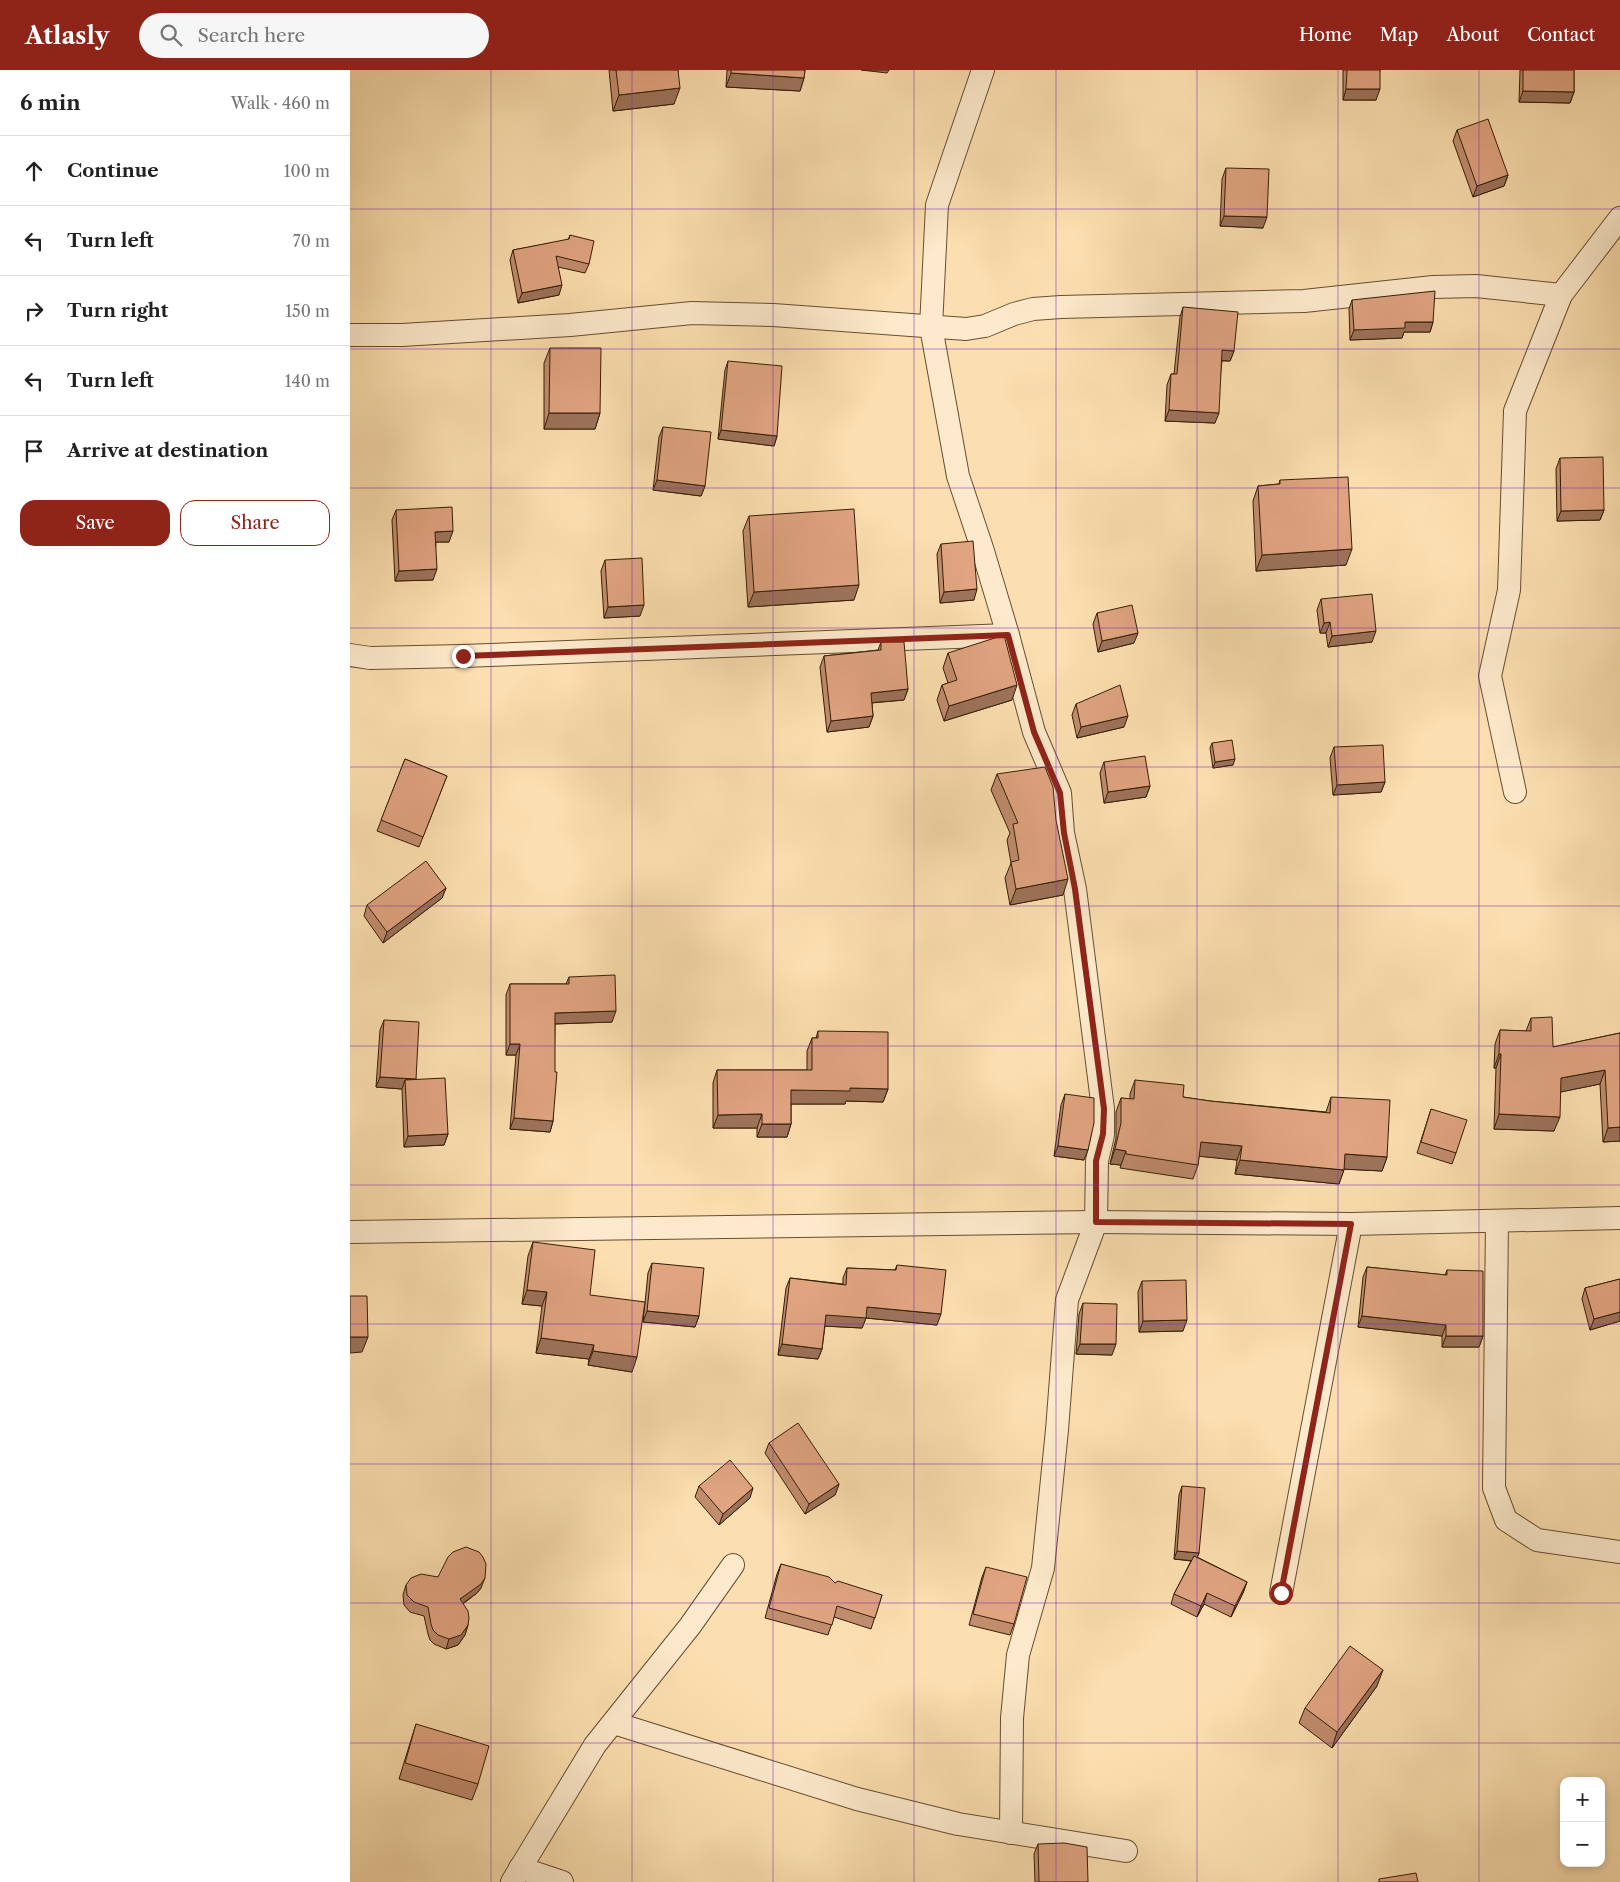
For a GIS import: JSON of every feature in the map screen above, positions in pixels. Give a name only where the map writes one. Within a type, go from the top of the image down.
[{"type":"street","points":[[983,70],[937,205],[931,327],[958,476],[1008,635],[1034,732],[1060,793],[1064,833],[1075,889],[1104,1109],[1103,1134],[1096,1161],[1096,1222],[1067,1300],[1057,1430],[1043,1568],[1018,1655],[1012,1718],[1011,1833]]},
{"type":"street","points":[[1515,792],[1490,676],[1509,590],[1515,410],[1561,295],[1620,218]]},
{"type":"street","points":[[350,334],[402,335],[570,325],[692,313],[773,315],[966,329],[985,326],[1014,314],[1033,309],[1061,307],[1304,301],[1433,287],[1476,286],[1561,295]]},
{"type":"street","points":[[350,654],[370,658],[463,656],[1008,635]]},
{"type":"street","points":[[350,1232],[1096,1222],[1351,1224],[1620,1218]]},
{"type":"street","points":[[1497,1221],[1494,1488],[1506,1520],[1537,1540],[1620,1552]]},
{"type":"street","points":[[1281,1593],[1351,1224]]},
{"type":"street","points":[[562,1882],[516,1875],[595,1745],[690,1626],[734,1565]]},
{"type":"street","points":[[614,1722],[857,1799],[958,1824],[1126,1851]]},
{"type":"building","points":[[616,70],[678,70],[680,88],[619,95]]},
{"type":"building","points":[[731,70],[805,70],[804,78],[731,73]]},
{"type":"building","points":[[1347,70],[1380,70],[1380,89],[1346,89]]},
{"type":"building","points":[[1523,70],[1574,70],[1574,92],[1523,91]]},
{"type":"building","points":[[1488,119],[1508,175],[1477,186],[1457,130]]},
{"type":"building","points":[[1226,168],[1269,169],[1267,217],[1224,216]]},
{"type":"building","points":[[570,235],[594,241],[589,264],[556,256],[562,285],[522,293],[513,250],[569,239]]},
{"type":"building","points":[[1435,291],[1433,322],[1405,322],[1405,328],[1354,330],[1352,300]]},
{"type":"building","points":[[1183,307],[1238,312],[1234,351],[1222,350],[1219,413],[1169,410],[1171,374],[1177,374]]},
{"type":"building","points":[[550,348],[601,348],[600,413],[549,413]]},
{"type":"building","points":[[728,361],[782,366],[777,436],[721,430]]},
{"type":"building","points":[[663,427],[711,432],[705,486],[657,480]]},
{"type":"building","points":[[1603,457],[1604,510],[1561,511],[1560,458]]},
{"type":"building","points":[[1348,477],[1352,549],[1262,555],[1258,486],[1280,484],[1280,480]]},
{"type":"building","points":[[452,507],[453,531],[435,532],[437,569],[399,571],[396,510]]},
{"type":"building","points":[[854,509],[859,585],[754,592],[749,516]]},
{"type":"building","points":[[973,541],[977,589],[944,592],[941,544]]},
{"type":"building","points":[[642,558],[644,605],[608,607],[605,560]]},
{"type":"building","points":[[1372,594],[1376,631],[1332,636],[1330,622],[1324,623],[1321,599]]},
{"type":"building","points":[[1132,605],[1138,633],[1102,641],[1097,613]]},
{"type":"building","points":[[1004,635],[1017,685],[949,706],[942,685],[957,680],[948,653]]},
{"type":"building","points":[[881,642],[904,642],[908,689],[871,693],[873,716],[831,721],[824,656],[881,650]]},
{"type":"building","points":[[1120,685],[1128,716],[1081,727],[1076,704]]},
{"type":"building","points":[[1232,740],[1235,759],[1215,762],[1212,743]]},
{"type":"building","points":[[1383,745],[1385,782],[1337,785],[1334,747]]},
{"type":"building","points":[[1145,756],[1150,786],[1108,792],[1104,762]]},
{"type":"building","points":[[405,759],[447,776],[423,837],[381,820]]},
{"type":"building","points":[[1045,767],[1053,787],[1056,820],[1068,879],[1016,889],[1011,862],[1019,860],[1013,824],[1018,823],[997,774]]},
{"type":"building","points":[[426,861],[446,888],[387,932],[367,905]]},
{"type":"building","points":[[615,975],[616,1011],[555,1013],[555,1072],[557,1072],[553,1121],[514,1118],[520,1044],[510,1044],[510,984],[569,984],[569,977]]},
{"type":"building","points":[[1552,1017],[1553,1047],[1620,1033],[1620,1127],[1608,1128],[1605,1070],[1561,1078],[1560,1117],[1499,1114],[1500,1030],[1531,1031],[1531,1018]]},
{"type":"building","points":[[384,1020],[419,1022],[416,1079],[380,1077]]},
{"type":"building","points":[[818,1031],[888,1032],[888,1089],[850,1088],[850,1091],[791,1090],[791,1124],[762,1124],[762,1114],[718,1115],[717,1070],[812,1070],[812,1038],[818,1038]]},
{"type":"building","points":[[445,1078],[448,1134],[408,1136],[405,1080]]},
{"type":"building","points":[[1135,1080],[1184,1085],[1183,1097],[1330,1113],[1331,1097],[1390,1100],[1387,1157],[1345,1154],[1344,1170],[1240,1160],[1242,1146],[1201,1142],[1198,1165],[1126,1154],[1126,1151],[1115,1149],[1121,1123],[1121,1098],[1134,1099]]},
{"type":"building","points":[[1065,1094],[1094,1098],[1094,1123],[1088,1150],[1058,1146]]},
{"type":"building","points":[[1431,1109],[1467,1120],[1456,1153],[1421,1142]]},
{"type":"building","points":[[533,1242],[595,1250],[590,1295],[645,1302],[637,1357],[593,1351],[594,1345],[541,1338],[547,1292],[527,1290]]},
{"type":"building","points":[[652,1263],[704,1268],[699,1316],[647,1311]]},
{"type":"building","points":[[897,1265],[946,1270],[941,1314],[867,1307],[866,1318],[826,1315],[822,1349],[782,1344],[790,1278],[846,1285],[847,1268],[896,1270]]},
{"type":"building","points":[[1367,1267],[1447,1275],[1447,1270],[1483,1271],[1483,1336],[1446,1336],[1446,1325],[1362,1316]]},
{"type":"building","points":[[1620,1279],[1620,1312],[1594,1319],[1585,1288]]},
{"type":"building","points":[[1186,1280],[1187,1320],[1143,1321],[1142,1281]]},
{"type":"building","points":[[350,1296],[367,1296],[368,1337],[350,1337]]},
{"type":"building","points":[[1083,1303],[1117,1304],[1116,1344],[1080,1344]]},
{"type":"building","points":[[798,1423],[839,1484],[809,1504],[769,1443]]},
{"type":"building","points":[[730,1460],[753,1488],[723,1514],[699,1486]]},
{"type":"building","points":[[1182,1486],[1205,1488],[1199,1553],[1177,1551]]},
{"type":"building","points":[[466,1547],[479,1552],[483,1557],[486,1564],[485,1578],[481,1584],[460,1599],[468,1611],[468,1625],[461,1635],[449,1639],[438,1635],[433,1630],[428,1607],[414,1602],[407,1595],[406,1585],[411,1578],[421,1574],[438,1577],[448,1557],[453,1552]]},
{"type":"building","points":[[1194,1556],[1247,1582],[1235,1606],[1207,1593],[1201,1606],[1174,1594]]},
{"type":"building","points":[[781,1564],[829,1577],[835,1583],[838,1581],[882,1595],[875,1618],[837,1606],[832,1625],[769,1608]]},
{"type":"building","points":[[986,1567],[1027,1577],[1014,1624],[973,1614]]},
{"type":"building","points":[[1350,1646],[1383,1670],[1337,1732],[1305,1708]]},
{"type":"building","points":[[416,1724],[489,1746],[478,1784],[405,1763]]},
{"type":"building","points":[[1064,1843],[1087,1847],[1088,1882],[1039,1882],[1038,1844]]},
{"type":"building","points":[[1416,1873],[1418,1882],[1379,1882],[1379,1879]]},
{"type":"route","points":[[463,656],[1008,635],[1034,732],[1060,793],[1064,833],[1075,889],[1104,1109],[1103,1134],[1096,1161],[1096,1222],[1351,1224],[1281,1593]]}]
